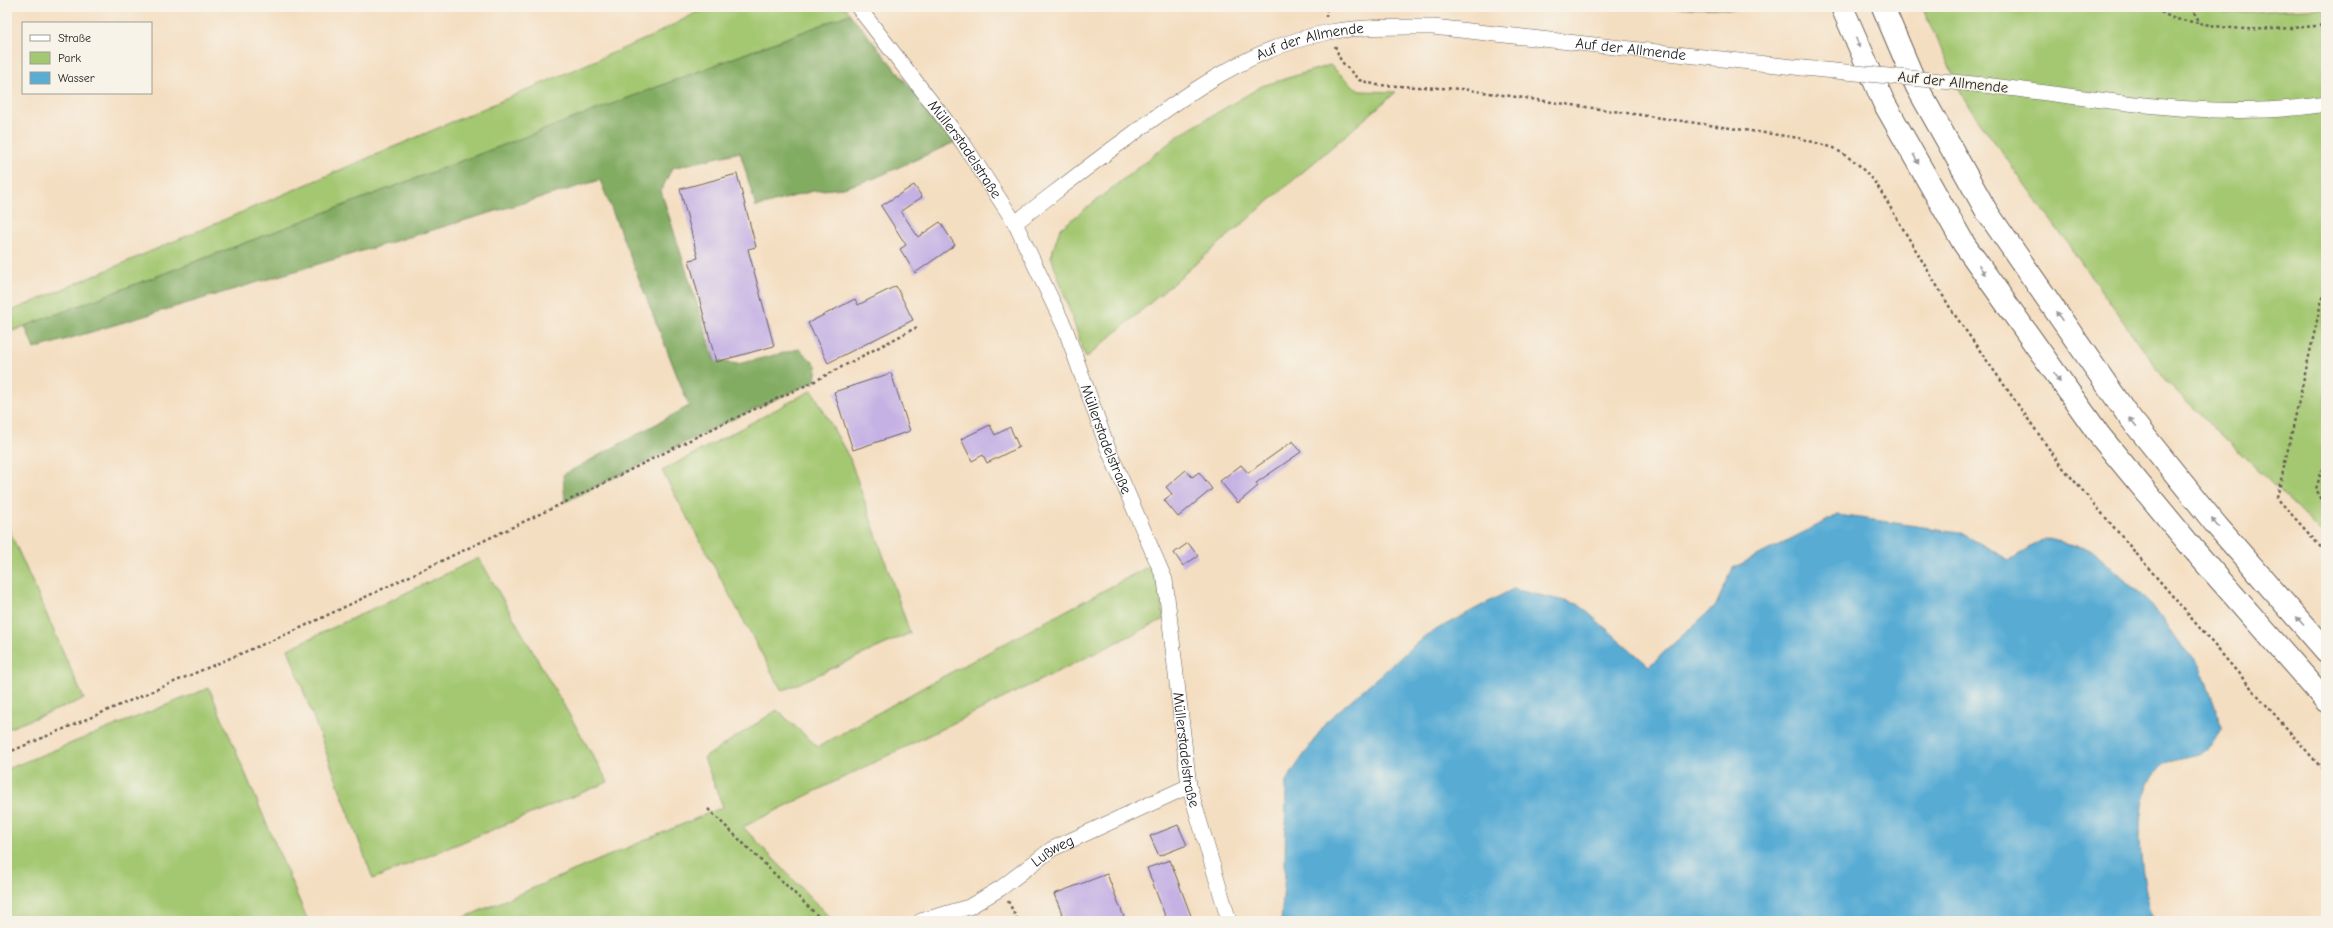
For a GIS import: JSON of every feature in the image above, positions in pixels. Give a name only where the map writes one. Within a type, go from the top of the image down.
[{"type":"highway","points":[[1842,7],[1883,101],[1964,244],[2100,436],[2194,550],[2326,701]]},
{"type":"highway","points":[[1883,7],[1917,87],[1987,212],[2127,414],[2217,526],[2326,650]]},
{"type":"street","name":"Müllerstadelstraße","points":[[858,7],[963,143],[1015,223],[1065,328],[1107,446],[1165,580],[1189,786],[1229,921]]},
{"type":"street","name":"Auf der Allmende","points":[[1015,223],[1170,105],[1220,73],[1275,48],[1329,32],[1372,27],[1433,27],[1803,68],[1984,85],[2208,111],[2302,108],[2326,104]]},
{"type":"street","name":"Lußweg","points":[[921,921],[969,907],[1001,888],[1052,849],[1189,786]]},
{"type":"path","points":[[2150,7],[2175,19],[2228,29],[2269,30],[2326,25]]},
{"type":"path","points":[[2191,7],[2200,23]]},
{"type":"path","points":[[1329,32],[1341,61],[1359,80],[1377,85],[1462,89],[1799,138],[1834,148],[1857,163],[1877,185],[1952,311],[2059,463],[2239,674],[2326,773]]},
{"type":"path","points":[[2326,291],[2321,304],[2277,498],[2326,553]]},
{"type":"path","points":[[7,754],[294,631],[815,381],[919,326]]},
{"type":"path","points":[[2326,456],[2316,489],[2326,507]]},
{"type":"path","points":[[708,809],[823,921]]},
{"type":"path","points":[[1001,888],[1018,921]]},
{"type":"green space","points":[[707,7],[845,7],[850,14],[7,333],[7,313],[650,37]]},
{"type":"green space","points":[[1647,7],[1787,7],[1783,10]]},
{"type":"green space","points":[[1922,7],[2218,7],[2223,13],[2326,8],[2326,538],[2166,381],[1965,101]]},
{"type":"green space","points":[[850,14],[955,142],[875,178],[843,188],[813,191],[756,207],[740,152],[672,168],[661,191],[715,361],[738,364],[799,349],[817,366],[815,381],[716,427],[565,502],[563,475],[689,406],[600,180],[34,349],[25,326]]},
{"type":"green space","points":[[1330,65],[1359,91],[1396,92],[1086,358],[1051,256],[1060,229],[1178,136],[1262,86]]},
{"type":"green space","points":[[812,390],[850,459],[910,633],[782,691],[662,471]]},
{"type":"green space","points":[[7,525],[84,699],[7,729]]},
{"type":"green space","points":[[479,558],[608,782],[373,879],[288,649]]},
{"type":"green space","points":[[1155,563],[1164,619],[743,827],[833,921],[456,921],[723,807],[704,758],[777,710],[818,747],[931,683]]},
{"type":"green space","points":[[209,688],[308,921],[7,921],[7,769]]},
{"type":"water","points":[[1838,515],[1959,532],[2010,560],[2045,538],[2092,550],[2152,605],[2179,643],[2200,666],[2223,728],[2214,743],[2207,750],[2169,762],[2155,774],[2146,791],[2141,812],[2141,859],[2153,921],[1281,921],[1285,874],[1286,781],[1327,721],[1426,635],[1513,589],[1578,604],[1649,666],[1716,605],[1733,568]]},
{"type":"building","points":[[737,174],[756,247],[748,249],[774,346],[716,362],[689,260],[698,258],[680,189]]},
{"type":"building","points":[[914,185],[922,197],[901,211],[918,237],[940,222],[955,245],[915,273],[900,249],[906,245],[881,206]]},
{"type":"building","points":[[896,286],[913,320],[828,363],[808,323],[855,299],[858,305]]},
{"type":"building","points":[[891,373],[910,431],[853,450],[834,392]]},
{"type":"building","points":[[990,425],[995,435],[1010,427],[1019,447],[987,463],[983,455],[972,461],[961,439]]},
{"type":"building","points":[[1293,441],[1301,452],[1256,483],[1258,486],[1238,503],[1220,481],[1241,465],[1248,473]]},
{"type":"building","points":[[1186,470],[1192,477],[1199,472],[1212,489],[1178,517],[1164,500],[1172,494],[1166,487]]},
{"type":"building","points":[[1188,543],[1198,556],[1183,566],[1174,553]]},
{"type":"building","points":[[1178,825],[1187,845],[1159,856],[1150,836]]},
{"type":"building","points":[[1170,860],[1193,921],[1167,921],[1147,868]]},
{"type":"building","points":[[1107,874],[1124,917],[1114,921],[1065,921],[1054,894]]}]
